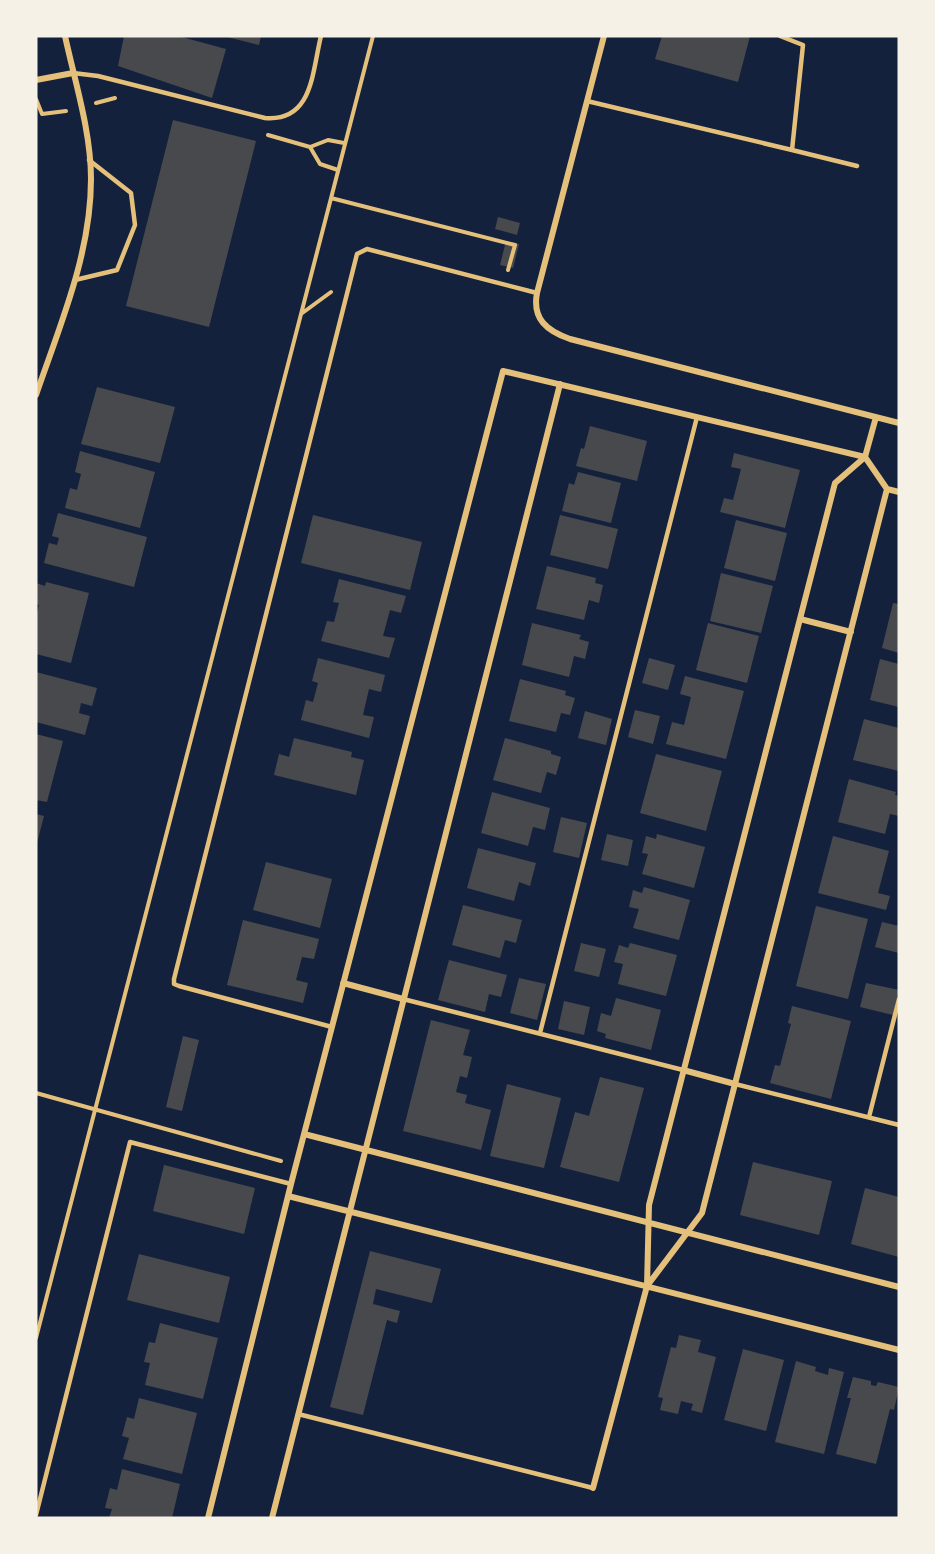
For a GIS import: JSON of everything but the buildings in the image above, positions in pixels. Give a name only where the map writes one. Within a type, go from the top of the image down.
[{"type":"street","points":[[36,395],[75,280],[88,217],[91,178],[89,160],[65,36]]},
{"type":"street","points":[[604,36],[537,293],[536,311],[542,324],[553,333],[570,339],[899,423]]},
{"type":"street","points":[[36,80],[73,73]]},
{"type":"street","points":[[208,1518],[291,1184],[503,371],[865,457],[887,489],[899,492]]},
{"type":"street","points":[[272,1518],[560,384]]},
{"type":"street","points":[[593,1488],[646,1286],[649,1204],[835,483],[865,457],[876,417]]},
{"type":"street","points":[[646,1286],[702,1213],[887,489]]},
{"type":"street","points":[[800,619],[851,632]]},
{"type":"street","points":[[344,983],[403,999]]},
{"type":"street","points":[[683,1070],[735,1084]]},
{"type":"street","points":[[304,1134],[899,1287]]},
{"type":"street","points":[[288,1196],[899,1350]]},
{"type":"lane","points":[[73,73],[98,76],[265,118],[279,119],[290,116],[306,99],[321,36]]},
{"type":"lane","points":[[780,36],[803,45],[792,150]]},
{"type":"lane","points":[[587,101],[857,166]]},
{"type":"lane","points":[[75,280],[117,270],[135,225],[131,193],[89,160]]},
{"type":"lane","points":[[332,1027],[179,986],[174,984],[174,979],[357,254],[367,249],[537,293]]},
{"type":"lane","points":[[540,1034],[697,417]]},
{"type":"lane","points":[[403,999],[683,1070]]},
{"type":"lane","points":[[869,1117],[899,999]]},
{"type":"lane","points":[[735,1084],[899,1125]]},
{"type":"lane","points":[[36,1515],[130,1142],[291,1184]]},
{"type":"lane","points":[[298,1414],[593,1488]]},
{"type":"path","points":[[36,1338],[373,36]]},
{"type":"path","points":[[36,99],[42,114],[60,112]]},
{"type":"path","points":[[338,170],[320,164],[310,147],[328,140],[345,143]]},
{"type":"path","points":[[331,198],[514,245],[508,272]]},
{"type":"path","points":[[300,315],[351,278]]},
{"type":"path","points":[[36,1093],[296,1165]]}]
